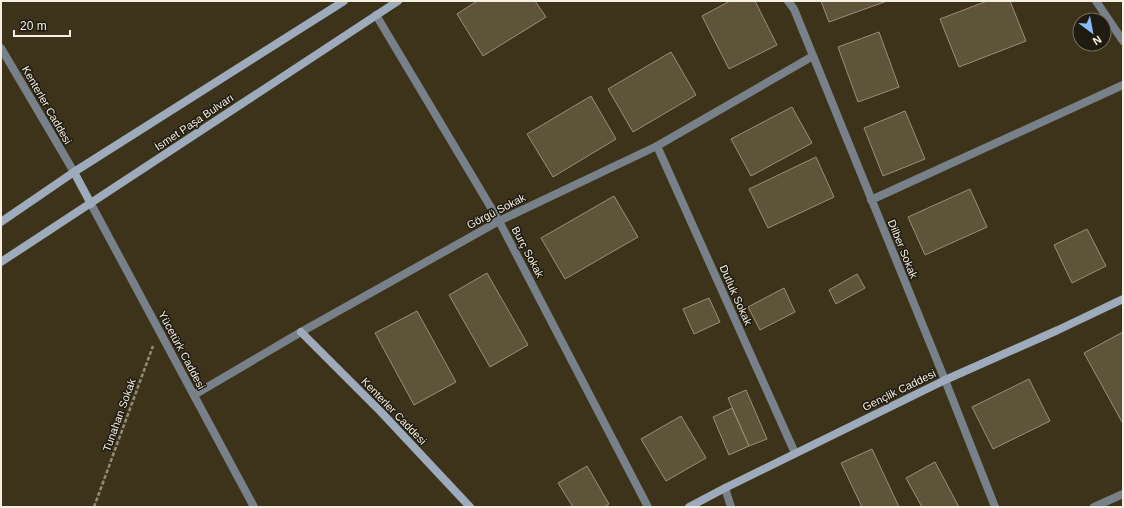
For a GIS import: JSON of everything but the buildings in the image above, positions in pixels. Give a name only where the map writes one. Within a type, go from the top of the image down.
[{"type":"street","name":"İsmet Paşa Bulvarı","points":[[1,222],[74,172],[344,1]]},
{"type":"street","name":"İsmet Paşa Bulvarı","points":[[1,262],[398,1]]},
{"type":"street","name":"Dilber Sokak","points":[[788,1],[794,9],[945,380],[994,507]]},
{"type":"street","points":[[1096,1],[1123,41]]},
{"type":"street","name":"Burç Sokak","points":[[376,15],[499,221],[648,507]]},
{"type":"street","name":"Kenterler Caddesi","points":[[1,48],[74,172]]},
{"type":"street","name":"Görgü Sokak","points":[[194,395],[301,332],[499,221],[657,146],[813,56]]},
{"type":"street","points":[[871,200],[1123,85]]},
{"type":"street","name":"Dutluk Sokak","points":[[657,146],[795,453]]},
{"type":"street","points":[[74,172],[91,204]]},
{"type":"street","name":"Yücetürk Caddesi","points":[[91,204],[254,507]]},
{"type":"street","name":"Gençlik Caddesi","points":[[689,507],[795,453],[945,380],[1058,330],[1123,299]]},
{"type":"street","name":"Kenterler Caddesi","points":[[301,332],[381,412],[470,507]]},
{"type":"street","points":[[725,488],[731,507]]},
{"type":"street","points":[[1094,507],[1123,494]]},
{"type":"path","name":"Tunahan Sokak","points":[[94,507],[159,329]]}]
